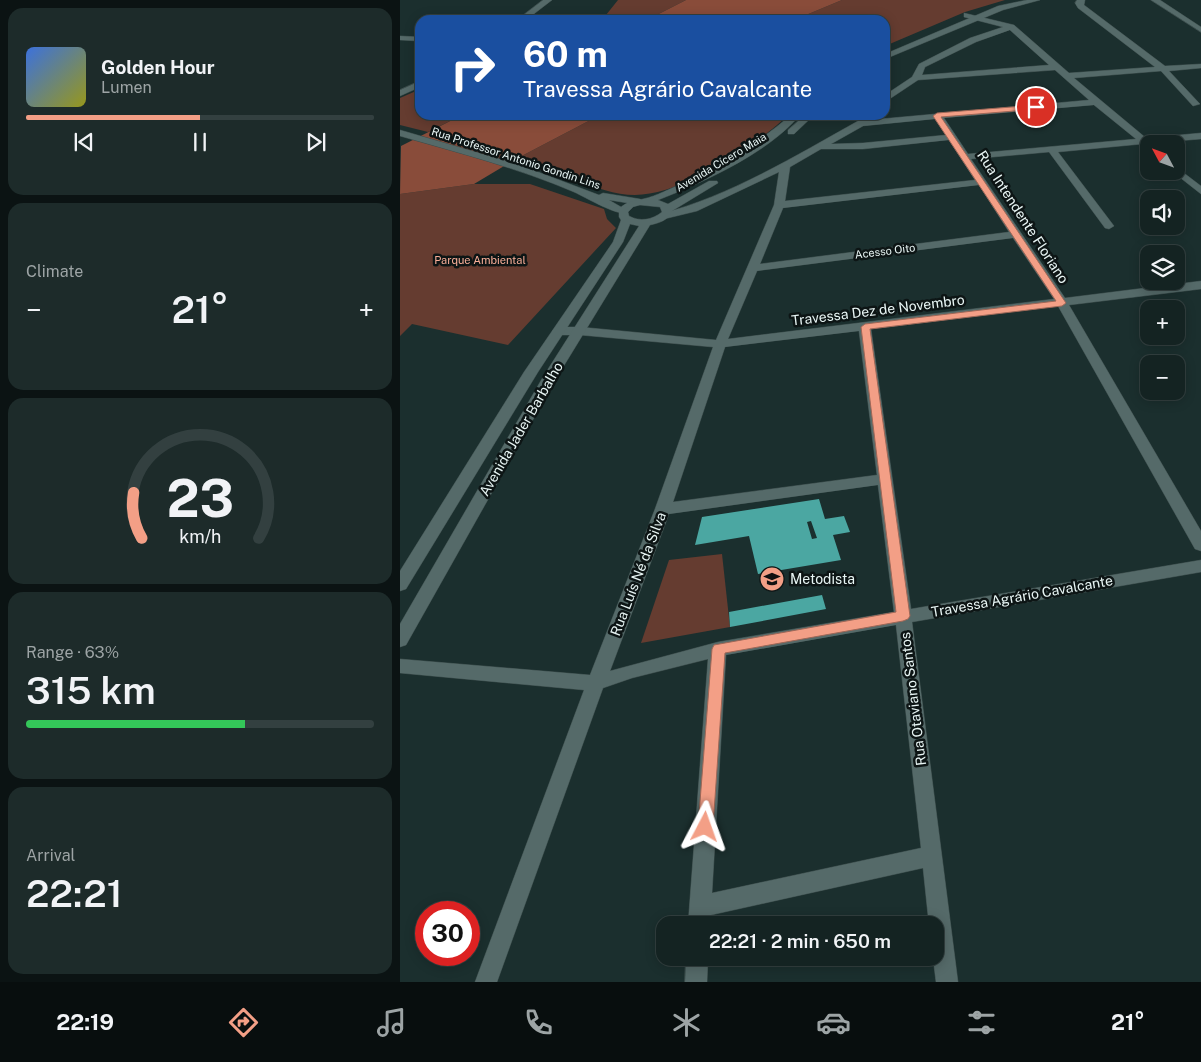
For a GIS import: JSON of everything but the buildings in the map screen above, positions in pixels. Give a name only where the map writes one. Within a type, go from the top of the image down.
[{"type":"street","points":[[528,15],[548,0]]},
{"type":"street","points":[[540,15],[559,0]]},
{"type":"street","points":[[890,48],[967,15],[994,5],[1016,0]]},
{"type":"street","points":[[890,55],[1000,8],[1036,0]]},
{"type":"street","points":[[1155,0],[1201,30]]},
{"type":"street","points":[[1081,3],[1162,68],[1196,104]]},
{"type":"street","points":[[967,15],[1011,27],[1140,138]]},
{"type":"street","points":[[916,78],[922,66],[938,57],[972,40],[1011,27]]},
{"type":"street","points":[[400,38],[415,39]]},
{"type":"street","points":[[1068,76],[1201,66]]},
{"type":"street","points":[[890,96],[916,78],[1058,67]]},
{"type":"street","points":[[400,93],[415,86]]},
{"type":"street","points":[[890,118],[937,116],[1096,102]]},
{"type":"street","name":"Rua Intendente Floriano","points":[[937,116],[1062,303],[1201,545]]},
{"type":"street","name":"Avenida Cícero Maia","points":[[625,215],[629,205],[677,190],[740,158],[781,130],[791,120]]},
{"type":"street","name":"Avenida Cícero Maia","points":[[666,212],[765,152],[805,120]]},
{"type":"street","points":[[625,215],[647,222],[666,212],[693,209],[822,147],[862,120]]},
{"type":"street","name":"Rua Professor Antonio Gondin Lins","points":[[403,134],[592,194],[625,215]]},
{"type":"street","points":[[1185,138],[1201,136]]},
{"type":"street","points":[[822,147],[863,146],[952,137]]},
{"type":"street","points":[[966,158],[1140,143]]},
{"type":"street","points":[[1052,150],[1109,226]]},
{"type":"street","name":"Rua Luís Né da Silva","points":[[486,982],[596,683],[663,509],[720,344],[779,205],[785,166]]},
{"type":"street","points":[[1185,178],[1201,191]]},
{"type":"street","points":[[779,205],[980,182]]},
{"type":"street","points":[[592,194],[660,203],[666,212]]},
{"type":"street","name":"Avenida Jader Barbalho","points":[[400,585],[531,372],[618,242],[625,215]]},
{"type":"street","name":"Avenida Jader Barbalho","points":[[400,640],[550,377],[647,222]]},
{"type":"street","name":"Acesso Oito","points":[[753,268],[1016,234]]},
{"type":"street","name":"Travessa Dez de Novembro","points":[[558,331],[580,331],[720,344],[1201,285]]},
{"type":"street","name":"Rua Otaviano Santos","points":[[865,327],[903,616],[947,982]]},
{"type":"street","points":[[663,509],[885,479]]},
{"type":"street","name":"Travessa Agrário Cavalcante","points":[[400,666],[596,683],[632,670],[718,649],[1201,566]]},
{"type":"street","points":[[718,649],[699,915],[931,856]]},
{"type":"street","points":[[696,982],[697,966]]},
{"type":"green space","points":[[618,0],[686,0],[657,15],[606,15]]},
{"type":"green space","points":[[842,0],[1005,0],[965,12],[890,44],[890,15],[806,15]]},
{"type":"green space","points":[[415,91],[415,120],[452,120],[428,132],[400,125],[400,98]]},
{"type":"green space","points":[[590,120],[783,120],[757,141],[717,167],[674,187],[654,193],[628,195],[613,192],[514,160]]},
{"type":"green space","name":"Parque Ambiental","points":[[474,184],[530,184],[604,209],[607,219],[616,228],[508,345],[412,324],[400,336],[400,194]]},
{"type":"green space","points":[[722,554],[730,627],[641,643],[669,560]]},
{"type":"shaded area","points":[[686,0],[842,0],[806,15],[657,15]]},
{"type":"shaded area","points":[[452,120],[590,120],[514,160],[474,184],[400,194],[401,146]]},
{"type":"place","name":"Metodista","points":[[772,579]]},
{"type":"route","points":[[705,827],[718,649],[903,616],[865,327],[1062,303],[937,116],[1036,107]]}]
